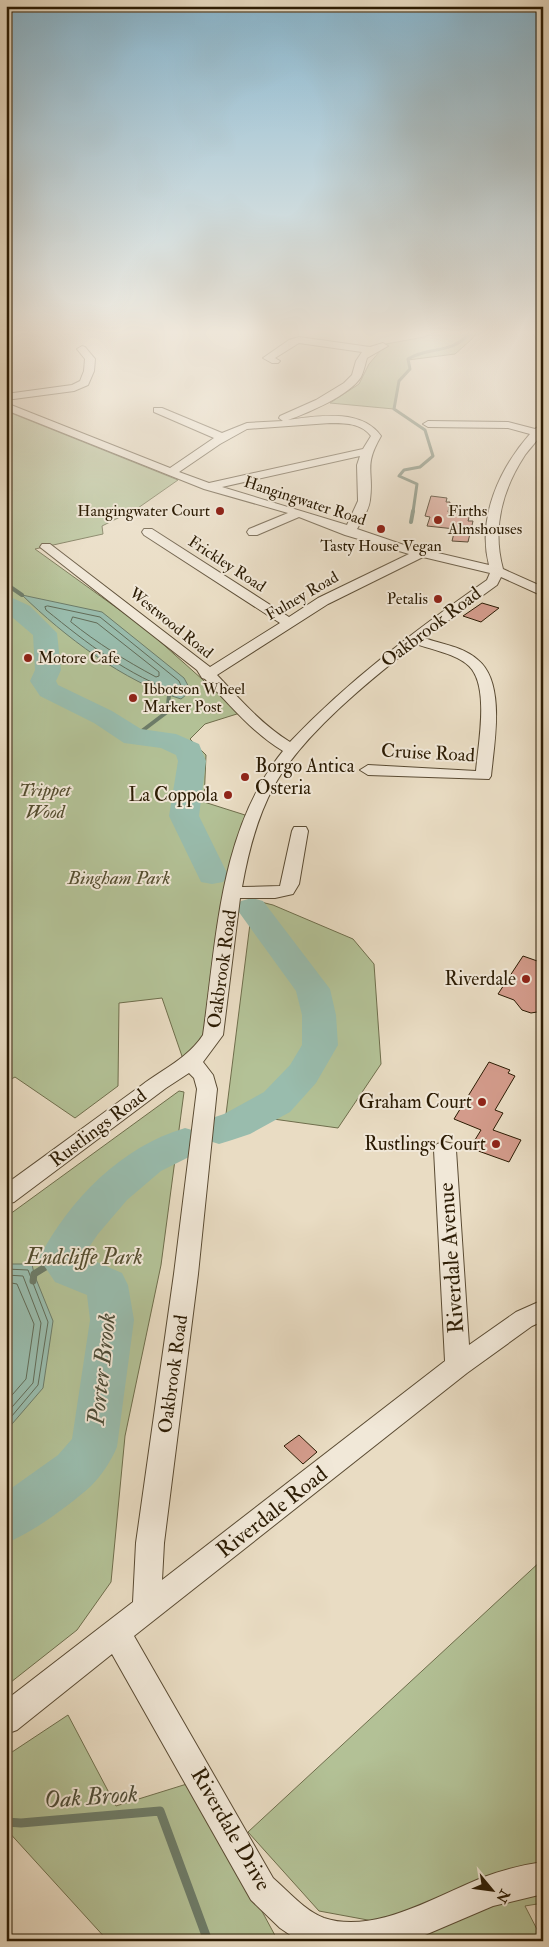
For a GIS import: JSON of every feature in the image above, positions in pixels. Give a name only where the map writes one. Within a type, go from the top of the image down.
[{"type":"street","name":"Hangingwater Road","points":[[46,422],[208,487],[299,513],[348,532],[419,554],[498,571],[543,592]]},
{"type":"street","points":[[186,422],[220,436],[247,426],[295,422]]},
{"type":"street","points":[[171,472],[237,422]]},
{"type":"street","points":[[348,532],[358,516],[364,501],[363,465],[367,451],[376,436],[374,431],[362,424],[353,422]]},
{"type":"street","points":[[428,424],[508,425],[540,429],[512,467],[500,489],[491,545],[492,556],[498,571]]},
{"type":"street","points":[[208,487],[367,451]]},
{"type":"street","points":[[253,532],[299,513]]},
{"type":"street","name":"Frickley Road","points":[[148,532],[293,620]]},
{"type":"street","name":"Westwood Road","points":[[46,548],[202,667],[253,721],[272,738],[292,750]]},
{"type":"street","name":"Fulney Road","points":[[208,675],[323,601],[419,554]]},
{"type":"street","name":"Oakbrook Road","points":[[147,1610],[150,1543],[186,1274],[207,1090],[203,1074],[192,1063],[205,1049],[213,1035],[233,892],[247,833],[260,796],[281,763],[292,750],[377,667],[492,582],[498,571]]},
{"type":"street","name":"Cruise Road","points":[[368,770],[483,776],[488,712],[484,674],[475,664],[459,655],[413,639]]},
{"type":"street","points":[[233,892],[276,893],[287,890],[290,884],[300,831]]},
{"type":"street","name":"Rustlings Road","points":[[6,1196],[157,1084],[192,1063]]},
{"type":"street","name":"Riverdale Avenue","points":[[445,1150],[458,1366]]},
{"type":"street","name":"Riverdale Road","points":[[6,1719],[458,1366],[524,1319],[543,1310]]},
{"type":"street","name":"Riverdale Drive","points":[[117,1634],[184,1748],[262,1889],[297,1921],[326,1935],[361,1939],[392,1933],[478,1895],[516,1881],[543,1878]]},
{"type":"green space","name":"Bingham Park","points":[[6,422],[33,422],[178,480],[138,508],[102,526],[103,534],[35,549],[146,629],[240,713],[205,724],[190,739],[206,755],[204,802],[245,815],[208,1036],[184,1062],[162,998],[119,1003],[118,1086],[75,1118],[15,1077],[6,1082]]},
{"type":"green space","points":[[253,900],[273,905],[353,939],[374,964],[381,1064],[338,1128],[266,1118],[223,1138]]},
{"type":"green space","name":"Endcliffe Park","points":[[179,1091],[184,1092],[161,1265],[125,1436],[111,1582],[77,1630],[6,1686],[6,1217]]},
{"type":"green space","points":[[543,1559],[543,1903],[525,1906],[543,1941],[387,1941],[384,1923],[319,1911],[248,1832]]},
{"type":"green space","points":[[68,1715],[116,1806],[190,1783],[278,1941],[108,1941],[6,1829],[6,1756]]},
{"type":"water","points":[[22,595],[102,612],[184,678],[191,691],[181,699],[138,681],[96,656],[57,626]]},
{"type":"water","points":[[6,1264],[32,1264],[34,1274],[53,1321],[43,1388],[6,1431]]},
{"type":"building","name":"Firths Almshouses","points":[[431,496],[447,498],[446,502],[450,502],[448,512],[470,514],[468,521],[473,521],[468,542],[452,541],[455,529],[427,526],[430,517],[425,516]]},
{"type":"building","points":[[482,603],[499,608],[481,622],[463,616]]},
{"type":"building","name":"Riverdale","points":[[523,956],[543,963],[543,1011],[531,1013],[522,1010],[514,1000],[498,994]]},
{"type":"building","points":[[489,1062],[510,1070],[508,1073],[515,1076],[495,1110],[503,1113],[493,1130],[521,1140],[509,1162],[470,1148],[481,1130],[454,1119]]},
{"type":"building","points":[[299,1435],[317,1452],[303,1464],[284,1446]]},
{"type":"waterway","points":[[413,422],[425,430],[433,456],[420,467],[404,470],[399,476],[417,484],[413,512]]},
{"type":"waterway","points":[[411,522],[413,511]]},
{"type":"waterway","points":[[6,584],[22,595]]},
{"type":"waterway","name":"Porter Brook","points":[[6,602],[22,611],[45,633],[48,670],[43,681],[49,690],[103,717],[134,737],[166,740],[189,750],[192,761],[184,816],[212,875]]},
{"type":"waterway","points":[[134,737],[167,712],[169,696]]},
{"type":"waterway","name":"Porter Brook","points":[[219,1130],[237,1124],[277,1102],[303,1074],[320,1045],[319,1015],[313,989],[252,908]]},
{"type":"waterway","name":"Porter Brook","points":[[6,1520],[75,1470],[94,1447],[112,1320],[107,1285],[70,1270],[60,1258],[71,1240],[98,1205],[130,1174],[147,1161],[185,1142]]},
{"type":"waterway","points":[[33,1281],[34,1274],[60,1258]]},
{"type":"waterway","name":"Oak Brook","points":[[6,1822],[21,1823],[160,1811],[208,1941]]},
{"type":"place","name":"Hangingwater Court","points":[[220,511]]},
{"type":"place","name":"Firths Almshouses","points":[[438,520]]},
{"type":"place","name":"Tasty House Vegan","points":[[381,529]]},
{"type":"place","name":"Petalis","points":[[438,599]]},
{"type":"place","name":"Motore Cafe","points":[[28,658]]},
{"type":"place","name":"Ibbotson Wheel Marker Post","points":[[133,698]]},
{"type":"place","name":"Borgo Antica Osteria","points":[[245,777]]},
{"type":"place","name":"La Coppola","points":[[228,795]]},
{"type":"place","name":"Riverdale","points":[[526,979]]},
{"type":"place","name":"Graham Court","points":[[482,1102]]},
{"type":"place","name":"Rustlings Court","points":[[496,1144]]},
{"type":"park label","name":"Trippet Wood","points":[[45,801]]}]
